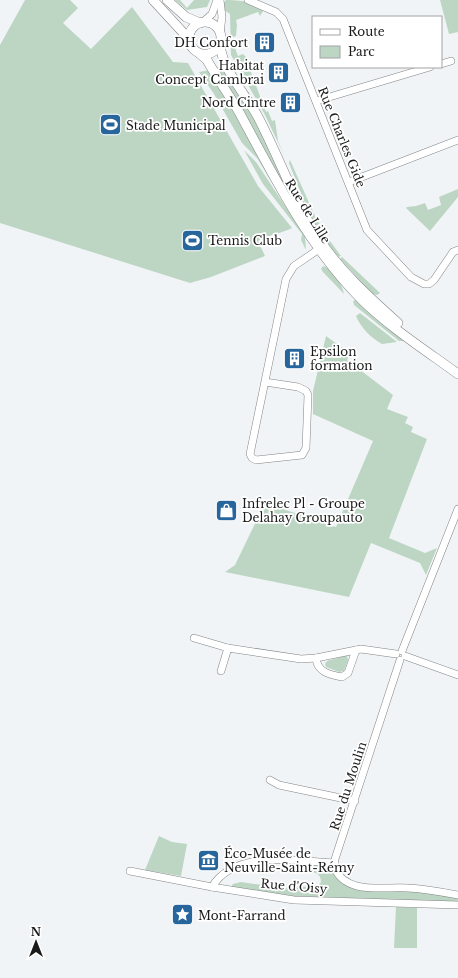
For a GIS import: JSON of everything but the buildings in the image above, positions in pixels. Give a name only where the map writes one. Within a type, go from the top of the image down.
[{"type":"main road","points":[[153,0],[189,39],[192,47],[200,54],[213,52],[220,45],[220,33],[213,25],[201,23],[186,17],[167,0]]},
{"type":"main road","points":[[189,39],[192,29],[201,23]]},
{"type":"main road","name":"Rue de Lille","points":[[220,45],[224,62],[258,116],[297,201],[321,248]]},
{"type":"main road","name":"Rue de Lille","points":[[200,54],[207,60],[238,112],[270,172],[321,248],[369,297],[430,353],[458,374]]},
{"type":"street","points":[[201,23],[212,14],[218,0]]},
{"type":"street","points":[[218,0],[222,17],[220,33]]},
{"type":"street","name":"Rue Charles Gide","points":[[248,0],[281,16],[367,230],[416,281],[424,284],[430,284],[453,252],[458,250]]},
{"type":"street","points":[[442,64],[451,61]]},
{"type":"street","points":[[316,101],[427,68]]},
{"type":"street","points":[[349,182],[458,140]]},
{"type":"street","points":[[265,382],[300,388],[308,395],[306,448],[302,455],[256,460],[250,457],[265,382],[286,279],[294,266],[321,248]]},
{"type":"street","name":"Rue du Moulin","points":[[334,863],[401,655],[458,509]]},
{"type":"street","points":[[194,638],[228,648],[281,657],[316,658],[356,650],[370,649],[401,655],[458,675]]},
{"type":"street","points":[[221,672],[228,648]]},
{"type":"street","points":[[316,658],[317,665],[320,670],[342,677],[348,673],[356,650]]},
{"type":"street","points":[[270,780],[279,785],[355,800]]},
{"type":"street","points":[[212,887],[224,872],[238,866],[255,862],[274,860],[334,863]]},
{"type":"street","name":"Rue d'Oisy","points":[[334,863],[335,870],[342,877],[362,887],[408,888],[458,895]]},
{"type":"street","name":"Rue d'Oisy","points":[[130,871],[212,887],[301,900],[458,905]]},
{"type":"green space","name":"Stade Municipal","points":[[25,0],[70,0],[78,8],[63,23],[91,49],[132,7],[173,62],[188,63],[258,186],[292,228],[258,241],[265,256],[211,277],[190,283],[0,223],[0,45]]},
{"type":"green space","points":[[175,0],[180,0],[187,8],[194,0],[210,0],[207,7],[187,10]]},
{"type":"green space","points":[[226,0],[251,3],[263,11],[260,16],[258,12],[236,20],[236,36],[231,38],[238,56],[243,54],[254,65],[249,67],[266,112],[268,111],[272,121],[275,120],[278,141],[285,157],[265,115],[231,55],[230,14],[224,10],[223,4]]},
{"type":"green space","points":[[440,0],[458,0],[458,32],[449,34]]},
{"type":"green space","points":[[222,65],[245,97],[287,188],[284,190],[215,69]]},
{"type":"green space","points":[[210,70],[281,197],[257,158],[242,143],[214,94],[199,72]]},
{"type":"green space","points":[[244,150],[256,162],[305,236],[306,250],[301,240],[302,234],[263,184]]},
{"type":"green space","points":[[290,160],[315,216],[327,237],[341,256],[338,257],[315,224],[297,184],[289,163]]},
{"type":"green space","points":[[458,189],[458,197],[430,231],[406,208],[425,203],[428,210],[441,205],[439,197]]},
{"type":"green space","points":[[342,257],[380,293],[377,295],[373,294],[340,259]]},
{"type":"green space","points":[[323,266],[331,270],[337,277],[344,294],[323,272],[321,269]]},
{"type":"green space","points":[[356,300],[405,341],[399,341],[354,305],[353,301]]},
{"type":"green space","points":[[360,313],[397,342],[382,344],[374,339],[364,329],[358,320],[356,316]]},
{"type":"green space","points":[[326,336],[351,354],[347,360],[393,395],[387,409],[408,417],[405,423],[413,427],[411,432],[427,439],[389,538],[425,553],[437,548],[426,575],[420,563],[371,543],[349,597],[225,572],[235,565],[265,503],[336,527],[373,441],[313,414],[313,391]]},
{"type":"green space","points":[[347,656],[348,660],[344,671],[339,672],[326,667],[325,664],[327,661]]},
{"type":"green space","points":[[159,836],[172,842],[187,844],[181,876],[145,870]]},
{"type":"green space","points":[[319,865],[329,869],[345,881],[458,897],[458,902],[291,896],[231,887],[233,884],[241,882],[283,888],[318,886],[321,882],[321,878],[317,874],[302,871],[303,866]]},
{"type":"green space","points":[[396,907],[417,908],[417,948],[394,948]]},
{"type":"place","name":"DH Confort","points":[[264,42]]},
{"type":"place","name":"Habitat Concept Cambrai","points":[[279,72]]},
{"type":"place","name":"Nord Cintre","points":[[291,102]]},
{"type":"place","name":"Stade Municipal","points":[[111,125]]},
{"type":"place","name":"Tennis Club","points":[[193,240]]},
{"type":"place","name":"Epsilon formation","points":[[295,358]]},
{"type":"place","name":"Infrelec Pl - Groupe Delahay Groupauto","points":[[227,510]]},
{"type":"place","name":"Éco-Musée de Neuville-Saint-Rémy","points":[[208,860]]},
{"type":"place","name":"Mont-Farrand","points":[[183,915]]}]
